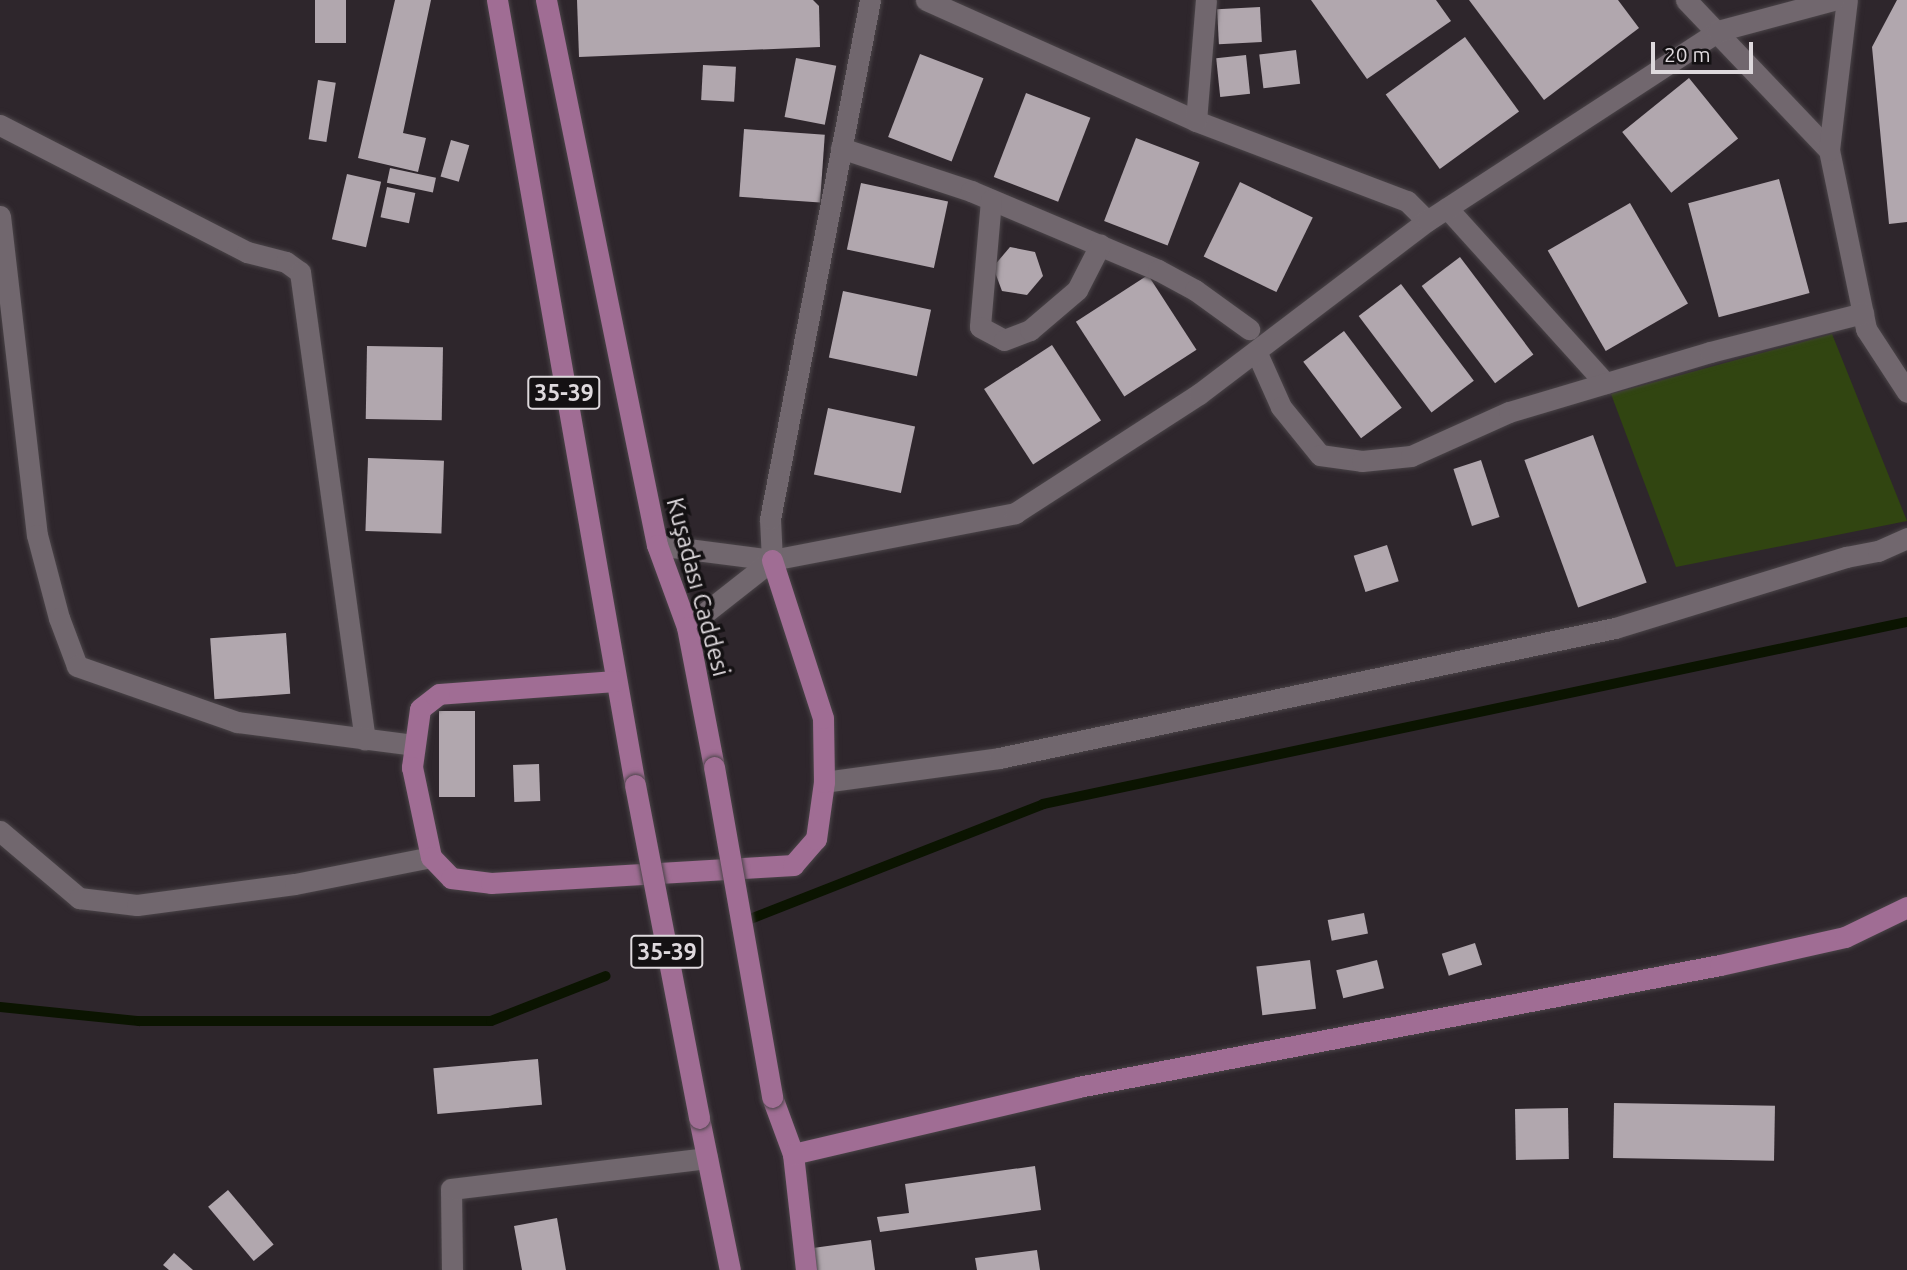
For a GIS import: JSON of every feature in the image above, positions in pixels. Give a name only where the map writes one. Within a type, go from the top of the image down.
[{"type":"main road","name":"35-39","points":[[497,0],[615,681],[730,1270]]},
{"type":"main road","name":"Kuşadası Caddesi","points":[[546,0],[657,545],[687,627],[772,1097],[793,1154],[806,1270]]},
{"type":"main road","points":[[615,681],[439,694],[420,709],[412,767],[431,857],[451,878],[491,883],[793,865],[816,839],[824,782],[823,718],[772,560]]},
{"type":"main road","points":[[793,1154],[1078,1087],[1720,965],[1845,937],[1907,906]]},
{"type":"street","points":[[772,560],[770,519],[870,0]]},
{"type":"street","points":[[926,0],[1196,121],[1408,201],[1427,221]]},
{"type":"street","points":[[1196,121],[1206,0]]},
{"type":"street","points":[[1686,0],[1829,150]]},
{"type":"street","points":[[657,545],[772,560],[1015,513],[1199,394],[1427,221],[1718,32],[1834,0]]},
{"type":"street","points":[[1847,0],[1829,150],[1866,329],[1907,392]]},
{"type":"street","points":[[0,125],[247,252],[286,262],[300,272],[365,739]]},
{"type":"street","points":[[841,148],[991,200],[1100,245],[1195,290],[1248,329]]},
{"type":"street","points":[[991,200],[980,327],[1004,340],[1030,330],[1077,290],[1100,245]]},
{"type":"street","points":[[1447,208],[1605,383]]},
{"type":"street","points":[[0,216],[37,535],[59,618],[77,666],[237,722],[415,745]]},
{"type":"street","points":[[1256,351],[1281,407],[1298,430],[1321,454],[1348,461],[1411,456],[1509,412],[1863,313]]},
{"type":"street","points":[[824,782],[999,758],[1615,628],[1878,551],[1907,538]]},
{"type":"street","points":[[687,627],[772,560]]},
{"type":"street","points":[[0,831],[79,898],[137,905],[295,884],[431,857]]},
{"type":"street","points":[[453,1270],[451,1189],[707,1158]]},
{"type":"green space","points":[[1832,334],[1907,521],[1676,567],[1611,394]]},
{"type":"building","points":[[315,0],[346,0],[346,43],[315,43]]},
{"type":"building","points":[[395,0],[431,0],[403,133],[426,138],[418,172],[358,158]]},
{"type":"building","points":[[577,0],[813,0],[819,6],[820,47],[579,57]]},
{"type":"building","points":[[1311,0],[1436,0],[1451,21],[1367,79]]},
{"type":"building","points":[[1469,0],[1618,0],[1639,28],[1544,100]]},
{"type":"building","points":[[1897,0],[1907,0],[1907,222],[1889,224],[1872,47]]},
{"type":"building","points":[[1260,7],[1262,42],[1219,44],[1217,9]]},
{"type":"building","points":[[1465,37],[1519,111],[1440,169],[1386,95]]},
{"type":"building","points":[[1296,50],[1300,84],[1263,88],[1259,55]]},
{"type":"building","points":[[920,54],[983,78],[952,161],[888,137]]},
{"type":"building","points":[[1246,55],[1250,94],[1220,97],[1216,58]]},
{"type":"building","points":[[796,58],[836,66],[825,125],[785,117]]},
{"type":"building","points":[[703,65],[736,67],[734,102],[701,100]]},
{"type":"building","points":[[1689,78],[1738,139],[1671,193],[1622,132]]},
{"type":"building","points":[[318,80],[336,83],[326,142],[309,139]]},
{"type":"building","points":[[1026,93],[1090,118],[1058,202],[994,177]]},
{"type":"building","points":[[744,129],[825,135],[820,202],[739,197]]},
{"type":"building","points":[[1136,138],[1199,162],[1168,245],[1104,221]]},
{"type":"building","points":[[451,140],[469,145],[459,182],[441,177]]},
{"type":"building","points":[[390,168],[436,178],[433,192],[387,183]]},
{"type":"building","points":[[347,174],[381,182],[366,247],[332,239]]},
{"type":"building","points":[[1779,179],[1810,293],[1719,317],[1688,203]]},
{"type":"building","points":[[1240,182],[1313,218],[1276,292],[1204,257]]},
{"type":"building","points":[[861,183],[948,202],[934,268],[847,250]]},
{"type":"building","points":[[387,187],[415,193],[409,223],[381,217]]},
{"type":"building","points":[[1630,203],[1688,303],[1606,351],[1548,250]]},
{"type":"building","points":[[1010,247],[1035,252],[1043,276],[1027,295],[1002,291],[993,267]]},
{"type":"building","points":[[1460,257],[1533,354],[1495,383],[1422,286]]},
{"type":"building","points":[[1148,275],[1196,350],[1124,396],[1076,322]]},
{"type":"building","points":[[1401,284],[1474,381],[1431,413],[1359,316]]},
{"type":"building","points":[[843,291],[931,310],[917,376],[829,358]]},
{"type":"building","points":[[1344,331],[1402,408],[1361,438],[1303,362]]},
{"type":"building","points":[[1052,345],[1101,420],[1033,465],[984,389]]},
{"type":"building","points":[[367,346],[443,347],[442,420],[366,419]]},
{"type":"building","points":[[828,408],[915,427],[901,493],[814,475]]},
{"type":"building","points":[[1593,435],[1647,583],[1578,607],[1524,460]]},
{"type":"building","points":[[368,458],[444,461],[441,534],[365,531]]},
{"type":"building","points":[[1481,460],[1500,517],[1472,526],[1453,469]]},
{"type":"building","points":[[1387,545],[1399,581],[1365,592],[1354,556]]},
{"type":"building","points":[[286,633],[290,694],[214,699],[210,638]]},
{"type":"building","points":[[439,711],[475,711],[475,797],[439,797]]},
{"type":"building","points":[[539,764],[540,801],[514,802],[513,765]]},
{"type":"building","points":[[1364,913],[1368,934],[1332,941],[1328,920]]},
{"type":"building","points":[[1475,943],[1482,965],[1449,976],[1442,954]]},
{"type":"building","points":[[1310,960],[1316,1009],[1262,1015],[1256,967]]},
{"type":"building","points":[[1377,960],[1384,988],[1343,998],[1336,970]]},
{"type":"building","points":[[538,1059],[542,1105],[437,1114],[433,1068]]},
{"type":"building","points":[[1614,1103],[1775,1106],[1774,1161],[1613,1158]]},
{"type":"building","points":[[1568,1108],[1569,1159],[1516,1160],[1515,1109]]},
{"type":"building","points":[[1035,1166],[1041,1210],[880,1232],[877,1217],[909,1213],[905,1184]]},
{"type":"building","points":[[228,1190],[274,1244],[254,1261],[208,1207]]},
{"type":"building","points":[[557,1218],[566,1270],[522,1270],[514,1226]]},
{"type":"building","points":[[871,1240],[875,1270],[816,1270],[813,1248]]},
{"type":"building","points":[[1037,1250],[1040,1270],[977,1270],[975,1258]]},
{"type":"building","points":[[174,1253],[193,1270],[169,1270],[163,1265]]},
{"type":"waterway","points":[[740,923],[1043,804],[1907,622]]},
{"type":"waterway","points":[[0,1007],[139,1021],[491,1021],[606,976]]}]
